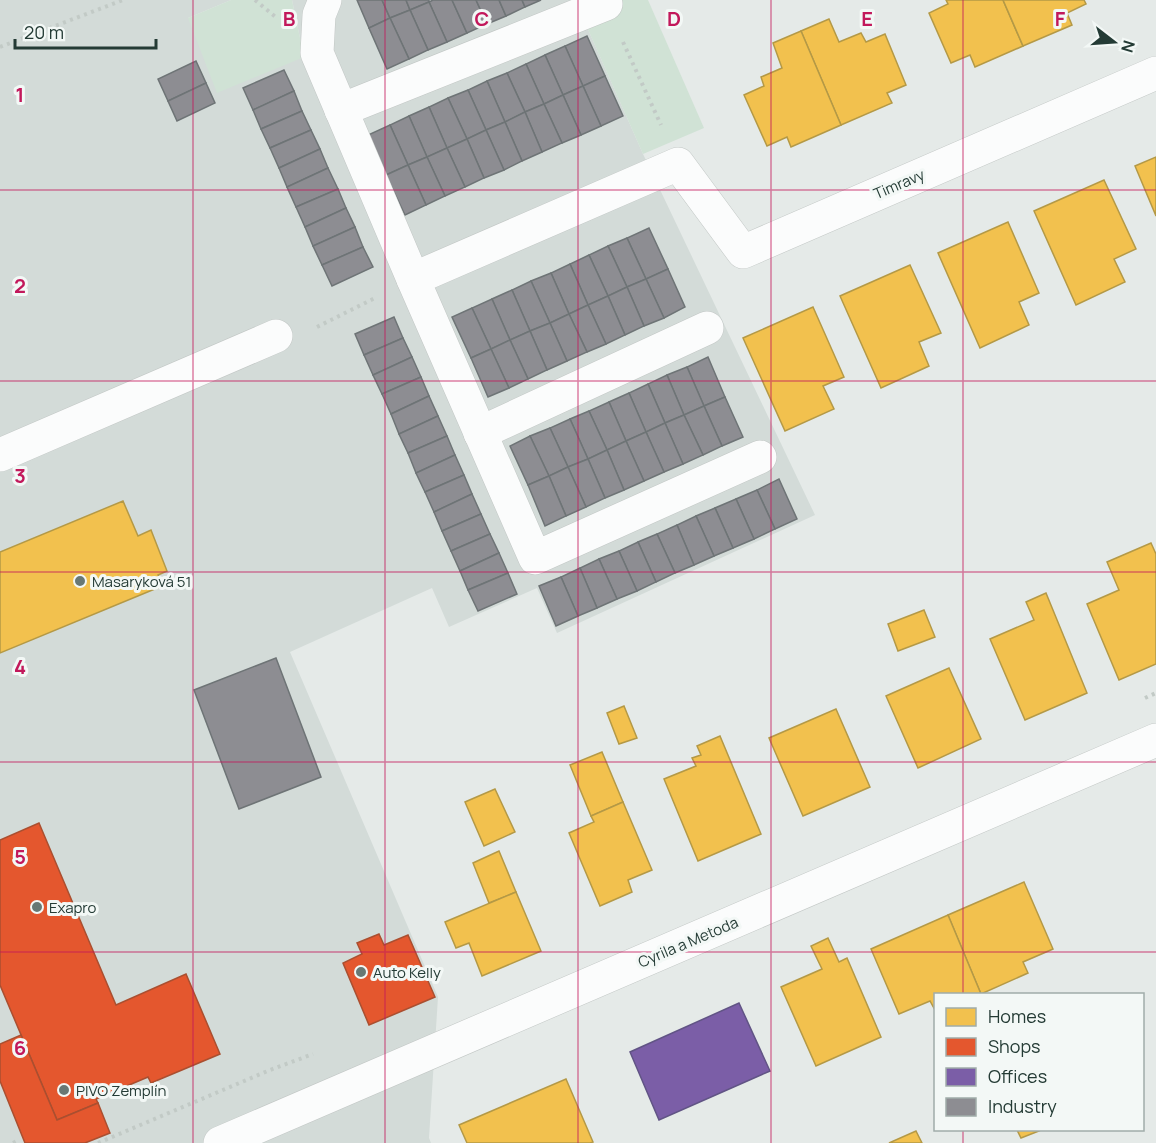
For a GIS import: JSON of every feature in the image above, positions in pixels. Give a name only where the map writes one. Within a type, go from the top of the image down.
[{"type":"street","points":[[325,0],[319,15],[317,53],[535,558],[760,457]]},
{"type":"street","points":[[341,110],[606,4]]},
{"type":"street","name":"Timravy","points":[[678,164],[743,252],[1156,73]]},
{"type":"street","points":[[413,279],[678,164]]},
{"type":"street","points":[[480,433],[707,328]]},
{"type":"street","points":[[0,455],[276,336]]},
{"type":"street","name":"Cyrila a Metoda","points":[[220,1143],[1156,741]]},
{"type":"path","points":[[0,47],[123,0]]},
{"type":"path","points":[[606,4],[678,164]]},
{"type":"path","points":[[317,327],[413,279]]},
{"type":"shaded area","points":[[0,0],[231,0],[188,18],[304,57],[292,0],[575,0],[643,154],[815,515],[557,633],[537,588],[449,627],[432,588],[290,652],[438,997],[429,1138],[431,1143],[0,1143]]},
{"type":"green space","points":[[231,0],[292,0],[304,57],[217,93],[188,18]]},
{"type":"green space","points":[[575,0],[648,0],[704,128],[643,154]]},
{"type":"building: Homes","points":[[946,0],[1003,0],[1023,46],[975,67],[970,55],[951,63],[929,13],[948,4]]},
{"type":"building: Homes","points":[[1003,0],[1084,0],[1086,4],[1067,13],[1072,25],[1023,46]]},
{"type":"building: Homes","points":[[829,19],[839,42],[861,33],[866,42],[885,34],[906,85],[887,93],[892,103],[841,125],[801,31]]},
{"type":"building: Homes","points":[[801,31],[841,125],[791,147],[787,137],[767,146],[744,95],[764,86],[761,77],[782,68],[773,43]]},
{"type":"building: Homes","points":[[1156,157],[1156,216],[1135,166]]},
{"type":"building: Homes","points":[[1104,180],[1136,249],[1114,259],[1125,282],[1076,305],[1034,211]]},
{"type":"building: Homes","points":[[1008,222],[1039,293],[1019,302],[1029,325],[980,348],[938,253]]},
{"type":"building: Homes","points":[[910,265],[941,333],[919,342],[929,366],[881,388],[840,296]]},
{"type":"building: Homes","points":[[813,307],[844,377],[823,386],[834,409],[785,431],[743,338]]},
{"type":"building: Homes","name":"Masaryková 51","points":[[123,501],[138,536],[151,530],[167,571],[158,575],[162,586],[0,653],[0,552]]},
{"type":"building: Homes","points":[[1151,543],[1156,554],[1156,664],[1119,680],[1087,604],[1119,590],[1107,562]]},
{"type":"building: Homes","points":[[1046,593],[1087,693],[1025,720],[990,639],[1034,620],[1026,602]]},
{"type":"building: Homes","points":[[924,610],[935,637],[898,651],[888,624]]},
{"type":"building: Homes","points":[[949,668],[981,739],[918,768],[886,696]]},
{"type":"building: Homes","points":[[624,706],[637,738],[619,744],[607,713]]},
{"type":"building: Homes","points":[[836,709],[870,787],[803,816],[769,738]]},
{"type":"building: Homes","points":[[720,736],[761,834],[698,861],[664,779],[696,766],[692,758],[701,755],[697,746]]},
{"type":"building: Homes","points":[[602,752],[623,802],[591,816],[570,765]]},
{"type":"building: Homes","points":[[495,789],[515,832],[484,846],[465,802]]},
{"type":"building: Homes","points":[[623,802],[652,870],[628,880],[632,892],[600,906],[569,833],[594,822],[591,816]]},
{"type":"building: Homes","points":[[499,851],[516,892],[489,903],[473,863]]},
{"type":"building: Homes","points":[[1024,882],[1053,949],[1023,962],[1028,973],[981,993],[948,915]]},
{"type":"building: Homes","points":[[516,892],[541,951],[482,976],[469,943],[456,948],[445,922]]},
{"type":"building: Homes","points":[[948,915],[981,993],[934,993],[934,1008],[930,1001],[899,1014],[871,949]]},
{"type":"building: Homes","points":[[828,938],[839,962],[847,958],[881,1037],[816,1066],[781,987],[822,969],[811,946]]},
{"type":"building: Homes","points":[[566,1079],[593,1142],[467,1143],[459,1125]]},
{"type":"building: Homes","points":[[916,1131],[922,1143],[889,1143]]},
{"type":"building: Homes","points":[[1018,1131],[1039,1131],[1021,1138]]},
{"type":"building: Shops","name":"Exapro","points":[[39,823],[116,1005],[186,974],[220,1054],[151,1083],[148,1077],[96,1099],[98,1103],[57,1120],[0,985],[0,840]]},
{"type":"building: Shops","points":[[379,934],[384,945],[408,935],[435,997],[369,1025],[343,963],[362,954],[357,943]]},
{"type":"building: Shops","points":[[21,1035],[57,1120],[98,1103],[110,1133],[85,1143],[25,1143],[0,1081],[0,1044]]},
{"type":"building: Offices","points":[[739,1003],[770,1071],[659,1120],[630,1052]]},
{"type":"building: Industry","points":[[357,0],[382,0],[390,18],[369,28]]},
{"type":"building: Industry","points":[[382,0],[406,0],[410,10],[390,18]]},
{"type":"building: Industry","points":[[406,0],[429,0],[429,2],[410,10]]},
{"type":"building: Industry","points":[[452,0],[467,33],[447,42],[429,2]]},
{"type":"building: Industry","points":[[452,0],[476,0],[487,24],[467,33]]},
{"type":"building: Industry","points":[[476,0],[499,0],[506,16],[487,24]]},
{"type":"building: Industry","points":[[499,0],[522,0],[525,7],[506,16]]},
{"type":"building: Industry","points":[[522,0],[541,0],[525,7]]},
{"type":"building: Industry","points":[[429,2],[447,42],[428,50],[410,10]]},
{"type":"building: Industry","points":[[410,10],[428,50],[409,59],[390,18]]},
{"type":"building: Industry","points":[[390,18],[409,59],[387,69],[369,28]]},
{"type":"building: Industry","points":[[587,36],[605,76],[583,86],[565,46]]},
{"type":"building: Industry","points":[[565,46],[583,86],[563,95],[545,55]]},
{"type":"building: Industry","points":[[545,55],[563,95],[544,104],[526,64]]},
{"type":"building: Industry","points":[[196,61],[206,83],[168,101],[158,79]]},
{"type":"building: Industry","points":[[526,64],[544,104],[525,112],[507,73]]},
{"type":"building: Industry","points":[[284,70],[294,91],[253,110],[243,88]]},
{"type":"building: Industry","points":[[507,73],[525,112],[505,122],[487,81]]},
{"type":"building: Industry","points":[[605,76],[623,116],[601,126],[583,86]]},
{"type":"building: Industry","points":[[487,81],[505,122],[486,130],[468,90]]},
{"type":"building: Industry","points":[[206,83],[215,103],[177,121],[168,101]]},
{"type":"building: Industry","points":[[583,86],[601,126],[581,135],[563,95]]},
{"type":"building: Industry","points":[[468,90],[486,130],[467,139],[448,98]]},
{"type":"building: Industry","points":[[294,91],[302,111],[261,129],[253,110]]},
{"type":"building: Industry","points":[[563,95],[581,135],[562,143],[544,104]]},
{"type":"building: Industry","points":[[448,98],[467,139],[447,148],[429,107]]},
{"type":"building: Industry","points":[[544,104],[562,143],[542,152],[525,112]]},
{"type":"building: Industry","points":[[429,107],[447,148],[427,157],[409,116]]},
{"type":"building: Industry","points":[[302,111],[311,130],[270,148],[261,129]]},
{"type":"building: Industry","points":[[525,112],[542,152],[522,161],[505,122]]},
{"type":"building: Industry","points":[[409,116],[427,157],[408,165],[390,125]]},
{"type":"building: Industry","points":[[505,122],[522,161],[504,170],[486,130]]},
{"type":"building: Industry","points":[[390,125],[408,165],[386,175],[368,135]]},
{"type":"building: Industry","points":[[311,130],[320,149],[279,168],[270,148]]},
{"type":"building: Industry","points":[[486,130],[504,170],[484,178],[467,139]]},
{"type":"building: Industry","points":[[467,139],[484,178],[465,187],[447,148]]},
{"type":"building: Industry","points":[[447,148],[465,187],[445,196],[427,157]]},
{"type":"building: Industry","points":[[320,149],[328,168],[287,187],[279,168]]},
{"type":"building: Industry","points":[[427,157],[445,196],[426,205],[408,165]]},
{"type":"building: Industry","points":[[408,165],[426,205],[405,215],[386,175]]},
{"type":"building: Industry","points":[[328,168],[338,189],[296,207],[287,187]]},
{"type":"building: Industry","points":[[338,189],[346,208],[305,227],[296,207]]},
{"type":"building: Industry","points":[[346,208],[355,227],[313,246],[305,227]]},
{"type":"building: Industry","points":[[355,227],[363,247],[322,265],[313,246]]},
{"type":"building: Industry","points":[[649,228],[668,269],[646,279],[627,238]]},
{"type":"building: Industry","points":[[627,238],[646,279],[627,287],[608,246]]},
{"type":"building: Industry","points":[[608,246],[627,287],[608,296],[589,255]]},
{"type":"building: Industry","points":[[363,247],[373,267],[332,286],[322,265]]},
{"type":"building: Industry","points":[[589,255],[608,296],[588,305],[570,264]]},
{"type":"building: Industry","points":[[570,264],[588,305],[569,314],[551,273]]},
{"type":"building: Industry","points":[[668,269],[685,307],[664,318],[646,279]]},
{"type":"building: Industry","points":[[551,273],[569,314],[550,323],[531,281]]},
{"type":"building: Industry","points":[[646,279],[664,318],[644,326],[627,287]]},
{"type":"building: Industry","points":[[531,281],[550,323],[530,331],[512,290]]},
{"type":"building: Industry","points":[[627,287],[644,326],[625,335],[608,296]]},
{"type":"building: Industry","points":[[512,290],[530,331],[510,340],[492,299]]},
{"type":"building: Industry","points":[[608,296],[625,335],[606,344],[588,305]]},
{"type":"building: Industry","points":[[492,299],[510,340],[491,349],[472,308]]},
{"type":"building: Industry","points":[[588,305],[606,344],[587,352],[569,314]]},
{"type":"building: Industry","points":[[472,308],[491,349],[471,358],[452,317]]},
{"type":"building: Industry","points":[[569,314],[587,352],[567,361],[550,323]]},
{"type":"building: Industry","points":[[394,317],[403,338],[364,355],[355,334]]},
{"type":"building: Industry","points":[[550,323],[567,361],[547,370],[530,331]]},
{"type":"building: Industry","points":[[530,331],[547,370],[528,379],[510,340]]},
{"type":"building: Industry","points":[[403,338],[412,357],[373,375],[364,355]]},
{"type":"building: Industry","points":[[510,340],[528,379],[509,388],[491,349]]},
{"type":"building: Industry","points":[[491,349],[509,388],[488,397],[471,358]]},
{"type":"building: Industry","points":[[412,357],[421,377],[382,394],[373,375]]},
{"type":"building: Industry","points":[[708,357],[725,397],[704,406],[687,367]]},
{"type":"building: Industry","points":[[687,367],[704,406],[684,415],[667,375]]},
{"type":"building: Industry","points":[[667,375],[684,415],[665,423],[648,384]]},
{"type":"building: Industry","points":[[421,377],[429,396],[391,414],[382,394]]},
{"type":"building: Industry","points":[[648,384],[665,423],[646,432],[629,393]]},
{"type":"building: Industry","points":[[629,393],[646,432],[626,441],[609,402]]},
{"type":"building: Industry","points":[[429,396],[438,416],[399,434],[391,414]]},
{"type":"building: Industry","points":[[725,397],[743,437],[722,446],[704,406]]},
{"type":"building: Industry","points":[[609,402],[626,441],[607,450],[589,411]]},
{"type":"building: Industry","points":[[704,406],[722,446],[703,455],[684,415]]},
{"type":"building: Industry","points":[[589,411],[607,450],[588,459],[570,419]]},
{"type":"building: Industry","points":[[684,415],[703,455],[683,464],[665,423]]},
{"type":"building: Industry","points":[[438,416],[447,436],[408,453],[399,434]]},
{"type":"building: Industry","points":[[570,419],[588,459],[568,467],[550,428]]},
{"type":"building: Industry","points":[[665,423],[683,464],[664,472],[646,432]]},
{"type":"building: Industry","points":[[550,428],[568,467],[549,476],[530,436]]},
{"type":"building: Industry","points":[[646,432],[664,472],[644,481],[626,441]]},
{"type":"building: Industry","points":[[447,436],[455,455],[416,473],[408,453]]},
{"type":"building: Industry","points":[[530,436],[549,476],[528,485],[510,446]]},
{"type":"building: Industry","points":[[626,441],[644,481],[624,490],[607,450]]},
{"type":"building: Industry","points":[[607,450],[624,490],[605,498],[588,459]]},
{"type":"building: Industry","points":[[455,455],[464,475],[425,492],[416,473]]},
{"type":"building: Industry","points":[[588,459],[605,498],[586,507],[568,467]]},
{"type":"building: Industry","points":[[568,467],[586,507],[566,516],[549,476]]},
{"type":"building: Industry","points":[[464,475],[472,494],[434,512],[425,492]]},
{"type":"building: Industry","points":[[549,476],[566,516],[545,526],[528,485]]},
{"type":"building: Industry","points":[[779,479],[797,519],[775,529],[757,490]]},
{"type":"building: Industry","points":[[757,490],[775,529],[754,539],[736,499]]},
{"type":"building: Industry","points":[[472,494],[481,514],[442,531],[434,512]]},
{"type":"building: Industry","points":[[736,499],[754,539],[733,548],[715,508]]},
{"type":"building: Industry","points":[[715,508],[733,548],[714,556],[696,516]]},
{"type":"building: Industry","points":[[481,514],[490,534],[451,551],[442,531]]},
{"type":"building: Industry","points":[[696,516],[714,556],[694,565],[677,525]]},
{"type":"building: Industry","points":[[677,525],[694,565],[675,573],[657,534]]},
{"type":"building: Industry","points":[[490,534],[499,553],[460,571],[451,551]]},
{"type":"building: Industry","points":[[657,534],[675,573],[656,582],[638,542]]},
{"type":"building: Industry","points":[[638,542],[656,582],[637,591],[619,551]]},
{"type":"building: Industry","points":[[619,551],[637,591],[617,599],[599,559]]},
{"type":"building: Industry","points":[[499,553],[508,573],[468,590],[460,571]]},
{"type":"building: Industry","points":[[599,559],[617,599],[597,608],[580,568]]},
{"type":"building: Industry","points":[[580,568],[597,608],[578,616],[561,577]]},
{"type":"building: Industry","points":[[508,573],[517,594],[478,611],[468,590]]},
{"type":"building: Industry","points":[[561,577],[578,616],[556,626],[539,586]]},
{"type":"building: Industry","points":[[276,658],[321,777],[239,809],[194,690]]},
{"type":"place","name":"Masaryková 51","points":[[80,581]]},
{"type":"place","name":"Exapro","points":[[37,907]]},
{"type":"place","name":"Auto Kelly","points":[[361,972]]},
{"type":"place","name":"PIVO Zemplín","points":[[64,1090]]}]
